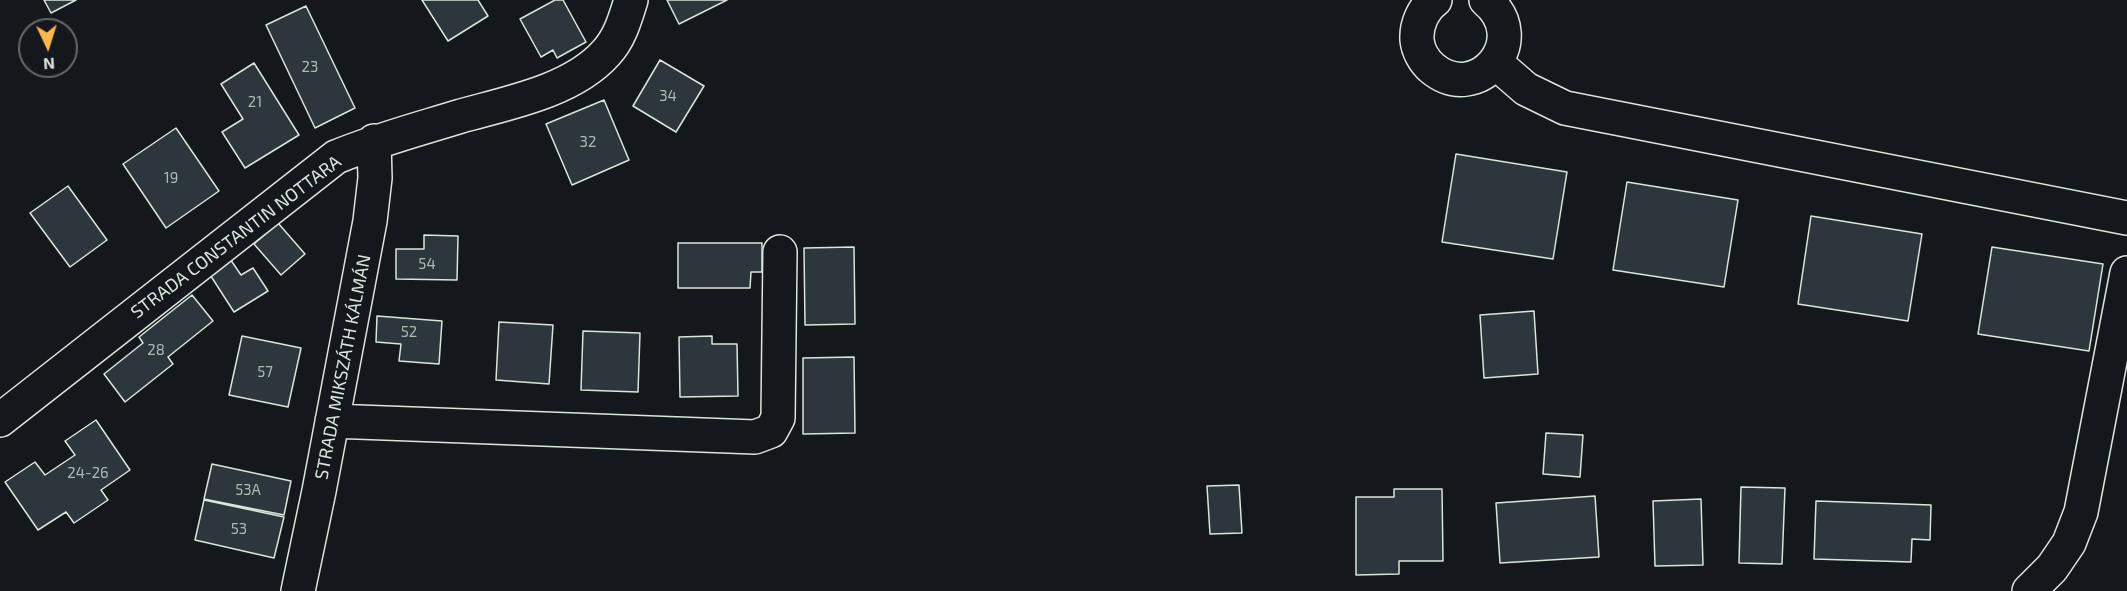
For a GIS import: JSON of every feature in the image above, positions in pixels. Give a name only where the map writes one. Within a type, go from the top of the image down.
[{"type":"street","name":"STRADA CONSTANTIN NOTTARA","points":[[0,420],[336,157],[374,141],[536,95],[563,84],[606,54],[620,33],[631,0]]},
{"type":"street","points":[[1435,0],[1422,15],[1417,42],[1421,55],[1429,66],[1440,74],[1455,79],[1470,78],[1484,73],[1496,63],[1503,50],[1505,35],[1502,20],[1495,7],[1486,0]]},
{"type":"street","points":[[1496,63],[1526,89],[1565,108],[2127,218]]},
{"type":"street","name":"STRADA MIKSZÁTH KÁLMÁN","points":[[298,591],[370,221],[375,178],[374,141]]},
{"type":"street","points":[[332,421],[755,437],[771,431],[778,418],[780,252]]},
{"type":"street","points":[[2029,591],[2052,568],[2069,543],[2081,512],[2127,273]]},
{"type":"building","points":[[44,0],[76,0],[51,13]]},
{"type":"building","points":[[422,0],[478,0],[488,16],[448,41]]},
{"type":"building","points":[[555,0],[563,0],[586,42],[557,58],[553,50],[541,57],[520,19]]},
{"type":"building","points":[[667,0],[727,0],[679,24]]},
{"type":"building","points":[[306,6],[355,108],[315,128],[266,25]]},
{"type":"building","points":[[660,60],[704,86],[676,132],[633,106]]},
{"type":"building","points":[[254,63],[299,135],[245,168],[222,132],[243,119],[221,84]]},
{"type":"building","points":[[604,100],[629,160],[572,185],[546,124]]},
{"type":"building","points":[[176,128],[219,191],[166,228],[123,164]]},
{"type":"building","points":[[1456,154],[1567,172],[1553,259],[1442,242]]},
{"type":"building","points":[[1627,182],[1738,200],[1724,287],[1613,270]]},
{"type":"building","points":[[68,186],[107,240],[70,267],[30,213]]},
{"type":"building","points":[[1811,216],[1922,234],[1908,321],[1798,304]]},
{"type":"building","points":[[278,223],[305,254],[281,275],[254,244]]},
{"type":"building","points":[[424,235],[458,236],[457,280],[396,279],[396,249],[424,249]]},
{"type":"building","points":[[678,243],[762,243],[762,272],[751,272],[750,288],[678,288]]},
{"type":"building","points":[[854,247],[855,324],[805,325],[804,248]]},
{"type":"building","points":[[1992,247],[2103,264],[2089,351],[1978,334]]},
{"type":"building","points":[[228,256],[241,275],[253,268],[268,291],[234,312],[207,270]]},
{"type":"building","points":[[192,295],[213,321],[168,357],[173,364],[125,402],[104,374],[143,343],[139,337]]},
{"type":"building","points":[[1534,311],[1538,374],[1484,378],[1480,315]]},
{"type":"building","points":[[377,316],[442,321],[439,364],[399,361],[401,344],[376,342]]},
{"type":"building","points":[[499,322],[553,325],[549,384],[496,380]]},
{"type":"building","points":[[583,331],[640,333],[638,392],[581,390]]},
{"type":"building","points":[[242,336],[301,348],[288,407],[229,395]]},
{"type":"building","points":[[712,336],[712,344],[737,344],[738,396],[680,397],[679,337]]},
{"type":"building","points":[[854,357],[855,433],[803,434],[803,358]]},
{"type":"building","points":[[96,420],[130,470],[101,490],[108,500],[74,523],[66,512],[38,530],[5,482],[35,462],[45,475],[75,455],[65,441]]},
{"type":"building","points":[[1546,433],[1583,435],[1580,477],[1543,474]]},
{"type":"building","points":[[212,464],[291,481],[284,515],[204,499]]},
{"type":"building","points":[[1239,485],[1242,533],[1210,534],[1207,486]]},
{"type":"building","points":[[1741,487],[1785,488],[1782,564],[1739,563]]},
{"type":"building","points":[[1394,489],[1442,489],[1443,561],[1399,561],[1399,574],[1356,575],[1356,497],[1394,497]]},
{"type":"building","points":[[1595,496],[1599,557],[1500,563],[1496,503]]},
{"type":"building","points":[[1701,499],[1703,565],[1655,566],[1653,501]]},
{"type":"building","points":[[204,500],[284,517],[274,558],[195,540]]},
{"type":"building","points":[[1816,501],[1931,505],[1930,540],[1912,539],[1911,562],[1814,559]]}]
